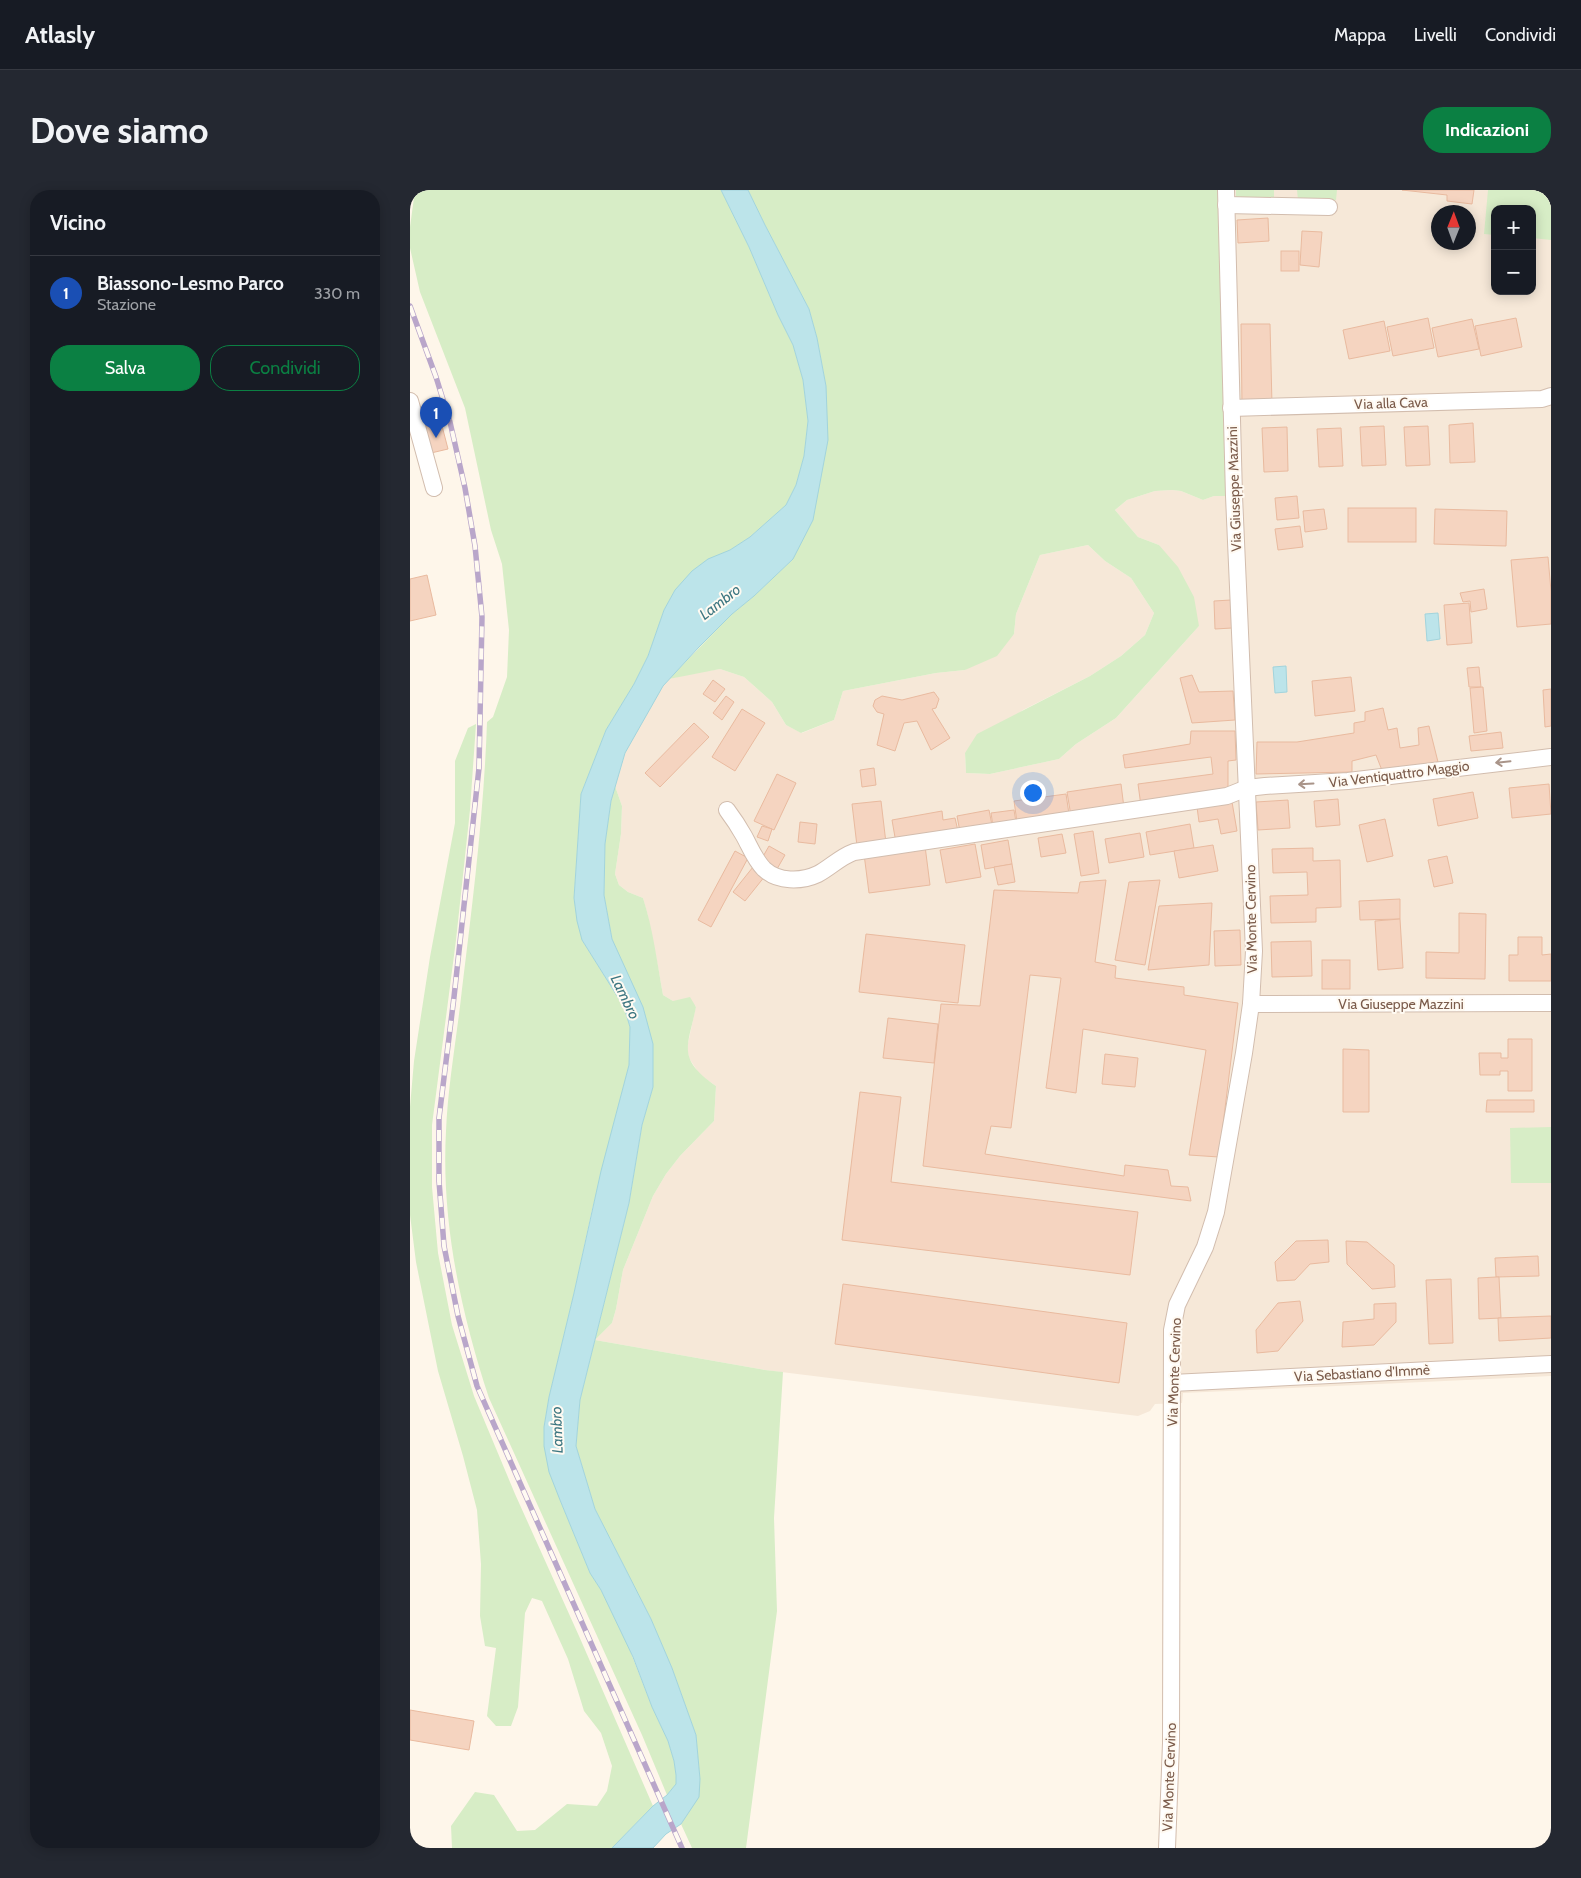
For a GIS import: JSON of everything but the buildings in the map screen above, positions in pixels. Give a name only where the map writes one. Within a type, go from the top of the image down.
[{"type":"street","points":[[1226,198],[1329,207]]},
{"type":"street","name":"Via Giuseppe Mazzini","points":[[1226,198],[1231,408],[1247,788]]},
{"type":"street","name":"Via alla Cava","points":[[1231,408],[1542,399],[1551,396]]},
{"type":"street","points":[[410,402],[434,488]]},
{"type":"street","name":"Via Ventiquattro Maggio","points":[[727,810],[764,869],[774,876],[784,879],[795,879],[808,878],[820,873],[834,862],[854,852],[1227,796],[1247,788],[1348,781],[1551,756]]},
{"type":"street","name":"Via Monte Cervino","points":[[1167,1848],[1171,1742],[1172,1330],[1177,1305],[1205,1247],[1216,1212],[1251,1004],[1254,951],[1247,788]]},
{"type":"street","name":"Via Giuseppe Mazzini","points":[[1251,1004],[1551,1003]]},
{"type":"street","name":"Via Sebastiano d'Immè","points":[[1172,1383],[1551,1364]]},
{"type":"shaded area","points":[[1226,190],[1551,190],[1551,1376],[1183,1393],[1182,1403],[1155,1404],[1150,1411],[1138,1416],[765,1370],[595,1340],[612,1323],[623,1270],[653,1196],[666,1174],[680,1156],[714,1121],[716,1086],[700,1075],[689,1058],[687,1048],[696,1006],[673,1001],[663,995],[643,898],[628,892],[619,885],[615,874],[621,834],[622,806],[615,786],[625,753],[663,686],[669,679],[720,669],[744,677],[772,702],[786,725],[802,733],[834,720],[843,691],[936,673],[965,670],[1014,634],[1016,614],[1040,555],[1088,545],[1105,561],[1131,578],[1154,613],[1145,635],[1121,656],[1090,676],[1023,710],[965,753],[966,773],[990,774],[1059,759],[1076,744],[1116,718],[1199,626],[1159,545],[1138,537],[1115,510],[1127,500],[1155,491],[1181,491],[1203,500],[1214,496]]},
{"type":"green space","points":[[415,190],[721,190],[793,345],[803,380],[808,421],[804,456],[796,485],[786,505],[750,537],[675,590],[664,610],[648,656],[634,684],[606,730],[581,794],[574,898],[582,940],[624,1007],[630,1027],[629,1065],[592,1210],[549,1397],[544,1427],[560,1500],[590,1573],[601,1590],[627,1643],[652,1707],[668,1741],[674,1761],[676,1784],[667,1795],[642,1735],[489,1398],[470,1333],[455,1267],[450,1233],[445,1165],[447,1113],[478,856],[487,722],[493,717],[507,677],[509,630],[502,564],[491,530],[465,408],[420,292],[410,248],[410,227]]},
{"type":"green space","points":[[748,190],[1226,190],[1234,496],[1214,496],[1203,500],[1181,491],[1155,491],[1127,500],[1115,510],[1138,537],[1159,545],[1178,567],[1194,597],[1199,626],[1116,718],[1076,744],[1059,759],[990,774],[966,773],[965,753],[977,734],[1090,676],[1121,656],[1145,635],[1154,613],[1131,578],[1105,561],[1088,545],[1040,555],[1016,614],[1014,634],[997,656],[965,670],[936,673],[843,691],[834,720],[801,733],[786,725],[772,702],[744,677],[720,669],[669,679],[732,614],[793,559],[826,386],[817,338],[809,309]]},
{"type":"green space","points":[[1236,190],[1274,190],[1274,199],[1236,199]]},
{"type":"green space","points":[[1297,190],[1337,190],[1336,200],[1298,200]]},
{"type":"green space","points":[[1488,190],[1551,190],[1551,240],[1536,238],[1536,205],[1491,205],[1491,235],[1484,234]]},
{"type":"green space","points":[[476,724],[470,810],[456,940],[432,1125],[432,1187],[438,1253],[452,1325],[474,1396],[515,1494],[653,1806],[612,1848],[452,1848],[451,1826],[475,1792],[494,1795],[517,1831],[535,1830],[567,1804],[597,1806],[607,1791],[612,1766],[601,1733],[584,1711],[568,1659],[542,1601],[532,1598],[525,1613],[518,1707],[511,1726],[496,1726],[487,1716],[496,1648],[485,1646],[480,1616],[481,1564],[477,1510],[438,1371],[416,1262],[410,1215],[410,1107],[414,1061],[430,957],[455,823],[455,761],[468,728]]},
{"type":"green space","points":[[615,786],[622,806],[621,834],[615,874],[619,885],[628,892],[643,898],[652,934],[663,995],[673,1001],[690,997],[696,1007],[688,1042],[690,1059],[703,1076],[716,1086],[714,1121],[680,1156],[666,1174],[653,1196],[623,1270],[612,1323],[595,1340],[783,1372],[774,1518],[777,1611],[746,1848],[692,1848],[681,1824],[689,1812],[700,1779],[696,1735],[672,1668],[651,1619],[595,1509],[576,1446],[580,1400],[629,1203],[642,1125],[653,1087],[625,969],[612,939],[604,895],[605,844]]},
{"type":"green space","points":[[1551,1127],[1551,1183],[1511,1183],[1510,1128]]},
{"type":"water","name":"Lambro","points":[[721,190],[748,190],[809,309],[817,338],[826,386],[828,440],[813,520],[793,559],[732,614],[663,686],[625,753],[611,801],[605,844],[604,895],[612,939],[643,1007],[653,1044],[653,1087],[642,1125],[629,1203],[580,1400],[576,1446],[595,1509],[651,1619],[672,1668],[696,1735],[700,1779],[699,1797],[681,1824],[666,1834],[653,1848],[612,1848],[653,1806],[667,1795],[676,1784],[676,1775],[668,1741],[652,1707],[633,1657],[601,1590],[590,1573],[560,1500],[549,1472],[544,1446],[544,1427],[549,1397],[601,1171],[629,1065],[630,1027],[624,1007],[582,940],[577,921],[574,898],[581,794],[606,730],[634,684],[648,656],[664,610],[675,590],[692,571],[708,559],[730,550],[750,537],[786,505],[796,485],[804,456],[808,421],[803,380],[793,345]]},
{"type":"water","points":[[1438,613],[1440,639],[1427,641],[1425,614]]},
{"type":"water","points":[[1286,666],[1287,692],[1275,693],[1273,667]]},
{"type":"railway","points":[[410,306],[450,422],[465,488],[475,546],[482,617],[479,768],[439,1118],[439,1181],[444,1246],[458,1316],[477,1386],[682,1848]]},
{"type":"place","name":"Biassono-Lesmo Parco","points":[[436,438]]}]
